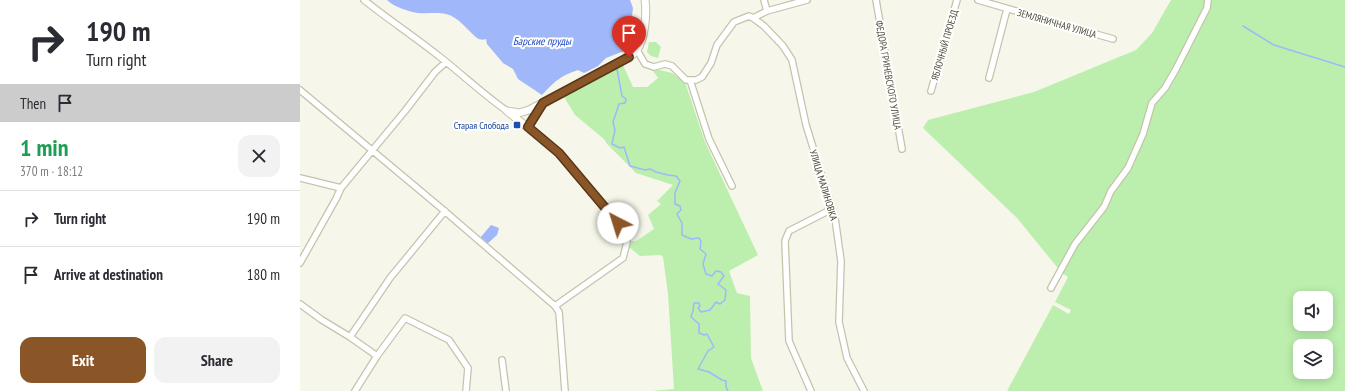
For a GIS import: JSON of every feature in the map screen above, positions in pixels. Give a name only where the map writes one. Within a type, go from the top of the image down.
[{"type":"street","points":[[364,0],[391,22],[413,36],[446,62],[458,74],[507,111],[518,116],[528,127],[559,153],[618,223],[627,242],[622,258],[555,306]]},
{"type":"street","points":[[518,116],[629,57],[637,50],[643,35],[646,9],[645,0]]},
{"type":"street","points":[[764,0],[767,11]]},
{"type":"street","points":[[637,50],[645,64],[654,66],[665,64],[672,66],[686,80],[696,80],[702,77],[711,63],[717,45],[734,22],[745,17],[754,18],[767,11],[808,0]]},
{"type":"street","name":"ФЕДОРА ГРИНЕВСКОГО УЛИЦА","points":[[876,0],[902,149]]},
{"type":"street","name":"ЯБЛОЧНЫЙ ПРОЕЗД","points":[[931,91],[956,0]]},
{"type":"street","name":"ЗЕМЛЯНИЧНАЯ УЛИЦА","points":[[978,0],[1113,39]]},
{"type":"street","points":[[1051,288],[1076,244],[1104,207],[1111,191],[1128,168],[1143,134],[1152,103],[1165,88],[1176,69],[1207,8],[1208,0]]},
{"type":"street","points":[[989,78],[1007,9]]},
{"type":"street","name":"УЛИЦА МАЛИНОВКА","points":[[754,18],[783,46],[792,60],[806,125],[835,218],[841,261],[839,322],[847,358],[863,390]]},
{"type":"street","points":[[300,263],[336,199],[340,188],[405,111],[435,72],[446,62]]},
{"type":"street","points":[[690,80],[709,139],[732,186]]},
{"type":"street","points":[[300,90],[373,150],[555,306],[559,312],[565,391]]},
{"type":"street","points":[[528,127],[543,103]]},
{"type":"street","points":[[300,178],[340,188]]},
{"type":"street","points":[[811,391],[789,341],[785,241],[789,231],[832,209]]},
{"type":"street","points":[[350,337],[390,278],[445,212]]},
{"type":"street","points":[[300,304],[377,356]]},
{"type":"street","points":[[355,391],[377,356],[405,318],[449,340],[468,368],[466,391]]},
{"type":"street","points":[[502,360],[506,391]]},
{"type":"green space","points":[[1171,0],[1345,0],[1345,391],[1007,391],[1053,305],[1069,314],[1071,310],[1055,302],[1068,277],[1061,272],[1017,218],[923,128],[928,120],[1034,92],[1136,50],[1152,33]]},
{"type":"green space","points":[[649,42],[656,42],[661,47],[658,58],[651,56],[647,52]]},
{"type":"green space","points":[[622,63],[633,87],[647,87],[658,78],[651,68],[672,73],[685,82],[705,142],[758,255],[729,271],[737,293],[750,296],[751,358],[763,391],[651,391],[674,389],[668,294],[663,257],[660,255],[640,256],[630,248],[627,242],[636,241],[654,229],[648,215],[661,204],[657,201],[673,185],[636,173],[607,144],[604,139],[575,115],[562,94]]},
{"type":"water","name":"Барские пруды","points":[[387,0],[630,0],[633,8],[633,31],[630,34],[630,45],[624,51],[606,58],[598,66],[584,73],[578,70],[562,77],[542,95],[518,79],[513,69],[503,63],[487,44],[486,39],[482,40],[477,38],[455,18],[443,13],[418,13],[410,11]]},
{"type":"water","points":[[491,225],[499,228],[497,235],[487,244],[480,238]]},
{"type":"waterway","points":[[1243,26],[1274,45],[1345,67]]},
{"type":"waterway","points":[[617,69],[622,96],[626,99],[625,103],[619,104],[613,122],[615,130],[612,144],[620,148],[624,147],[630,166],[645,170],[650,169],[656,172],[676,176],[680,181],[675,193],[675,204],[680,206],[681,210],[677,214],[682,223],[682,235],[691,239],[699,238],[701,241],[700,249],[706,254],[703,264],[706,274],[712,276],[716,271],[721,272],[724,276],[718,284],[726,290],[725,300],[720,304],[716,302],[710,310],[701,312],[698,308],[700,306],[699,303],[694,303],[691,317],[699,324],[699,333],[704,335],[707,334],[714,347],[708,351],[698,369],[709,372],[726,381],[728,391]]},
{"type":"place","name":"Старая Слобода","points":[[517,125]]},
{"type":"route","points":[[618,223],[559,153],[528,127],[543,103],[629,57]]}]
